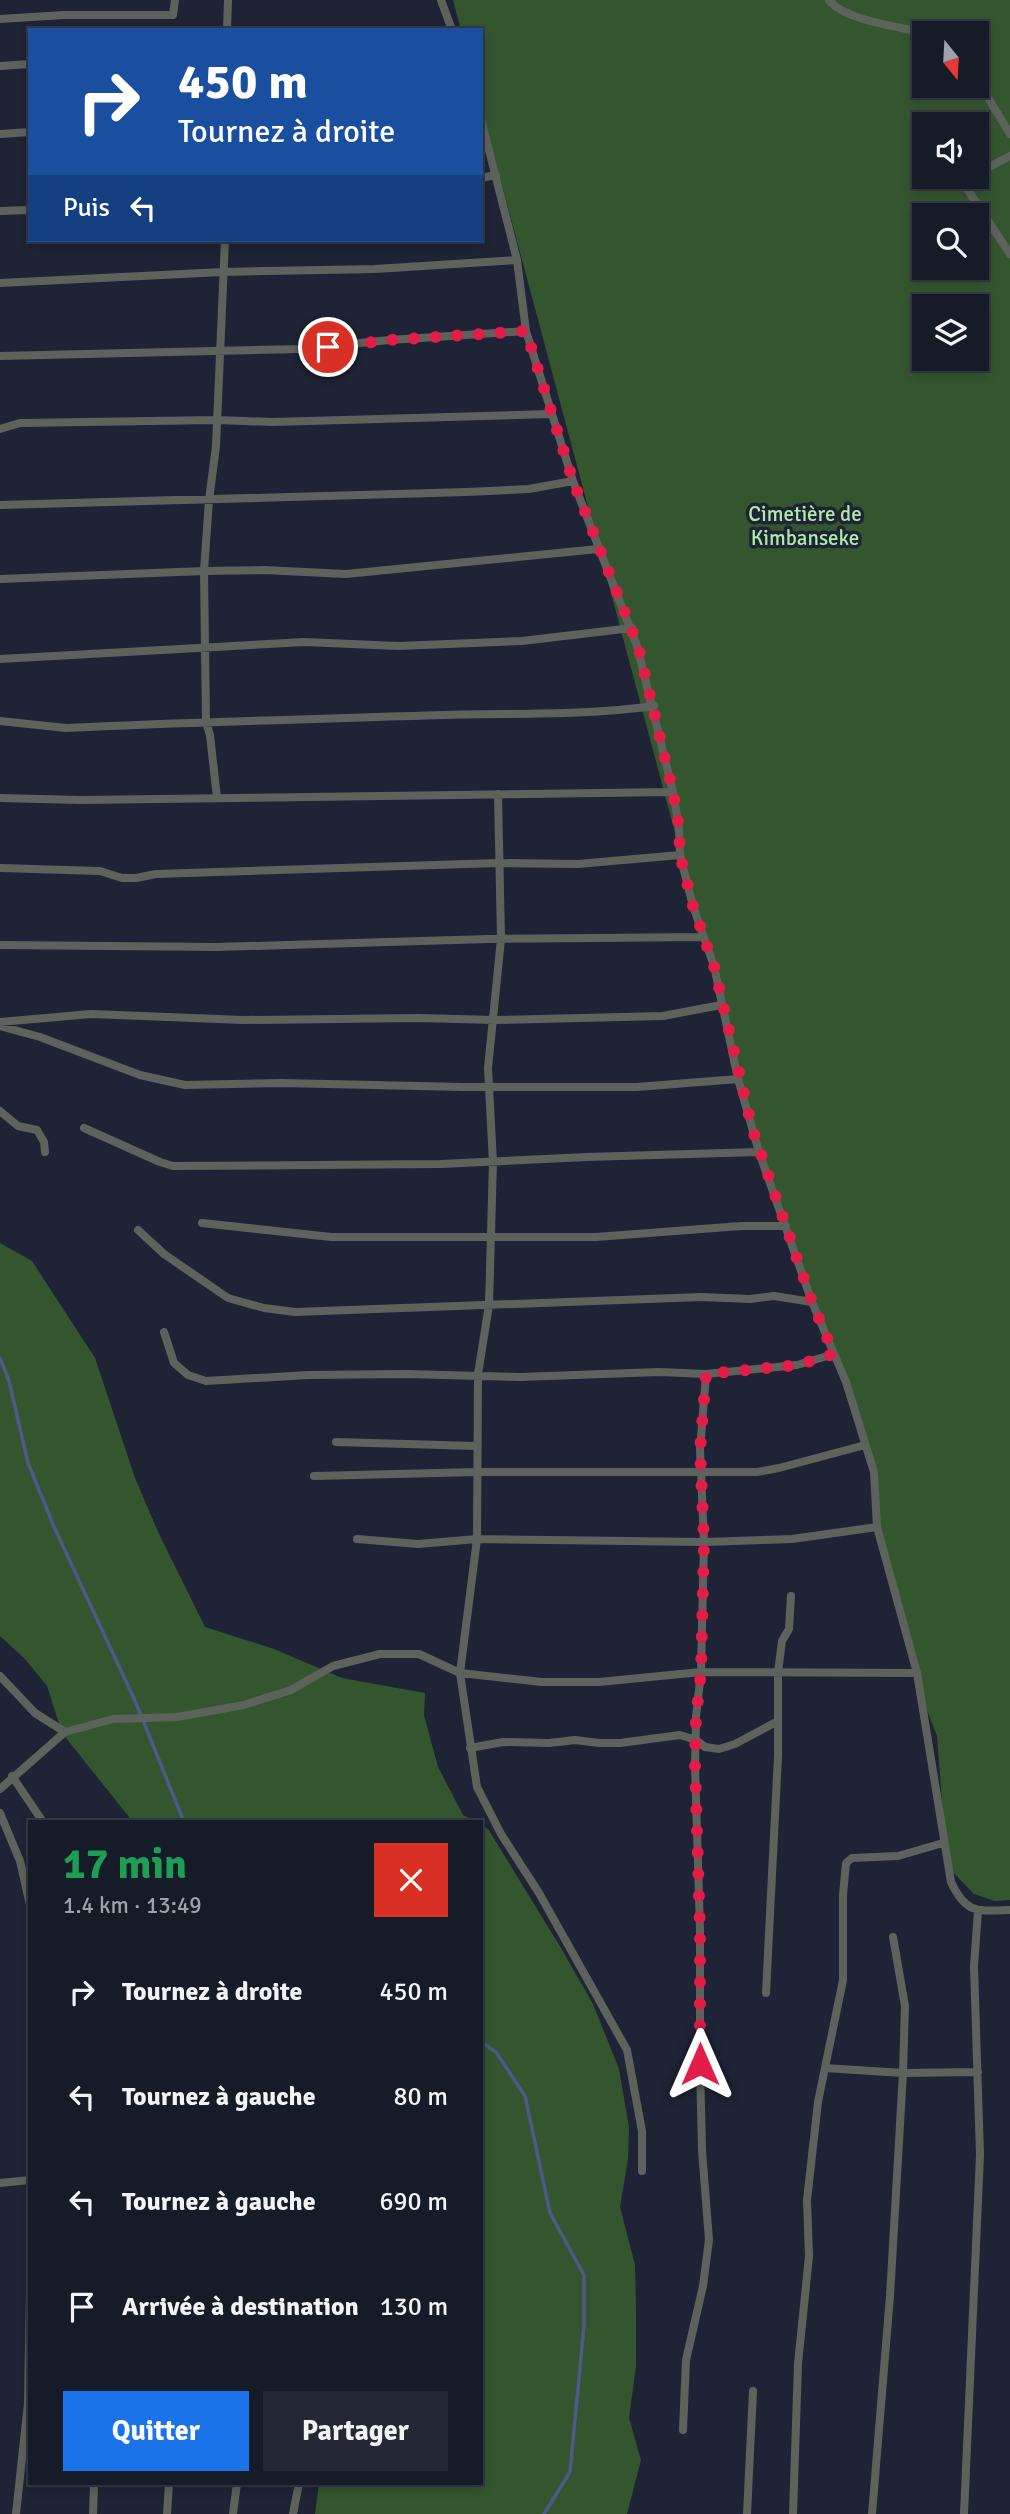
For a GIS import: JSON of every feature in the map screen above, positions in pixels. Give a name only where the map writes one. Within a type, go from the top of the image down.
[{"type":"street","points":[[0,19],[114,14],[173,15],[175,0]]},
{"type":"street","points":[[227,28],[228,0]]},
{"type":"street","points":[[441,0],[451,28]]},
{"type":"street","points":[[829,0],[840,10],[852,15],[912,30]]},
{"type":"street","points":[[0,66],[28,64]]},
{"type":"street","points":[[988,98],[1010,134]]},
{"type":"street","points":[[483,126],[517,260],[526,331],[573,481],[632,628],[654,706],[673,792],[680,855],[693,906],[714,966],[738,1079],[759,1152],[812,1302],[846,1382],[874,1472],[877,1527],[916,1674],[951,1882],[958,1897],[969,1908],[978,1911],[1010,1910]]},
{"type":"street","points":[[0,134],[28,132]]},
{"type":"street","points":[[989,167],[1010,156]]},
{"type":"street","points":[[483,178],[496,175]]},
{"type":"street","points":[[966,189],[1010,254]]},
{"type":"street","points":[[0,211],[28,210]]},
{"type":"street","points":[[218,798],[206,722],[204,570],[217,420],[225,242]]},
{"type":"street","points":[[0,283],[222,272],[374,269],[517,260]]},
{"type":"street","points":[[0,356],[318,348],[390,340],[526,331]]},
{"type":"street","points":[[0,429],[20,423],[217,420],[273,422],[551,414]]},
{"type":"street","points":[[0,505],[517,489],[573,481]]},
{"type":"street","points":[[0,579],[204,570],[346,574],[598,548]]},
{"type":"street","points":[[0,659],[306,642],[398,646],[522,640],[632,628]]},
{"type":"street","points":[[0,721],[66,728],[479,714],[562,715],[654,706]]},
{"type":"street","points":[[0,798],[673,792]]},
{"type":"street","points":[[498,794],[501,939],[488,1086],[493,1161],[489,1305],[478,1374],[477,1539],[460,1673],[477,1787],[501,1834],[539,1893],[627,2050],[642,2131],[642,2171]]},
{"type":"street","points":[[0,868],[100,870],[122,878],[136,878],[156,874],[498,863],[578,864],[680,855]]},
{"type":"street","points":[[0,945],[217,947],[501,939],[704,937]]},
{"type":"street","points":[[0,1024],[91,1014],[244,1020],[495,1020],[663,1016],[721,1005]]},
{"type":"street","points":[[0,1024],[140,1075],[185,1085],[282,1083],[637,1087],[738,1079]]},
{"type":"street","points":[[0,1111],[18,1126],[37,1130],[44,1142],[45,1152]]},
{"type":"street","points":[[85,1128],[173,1166],[441,1164],[759,1152]]},
{"type":"street","points":[[202,1223],[331,1237],[490,1238],[596,1237],[741,1226],[786,1226]]},
{"type":"street","points":[[138,1230],[164,1254],[228,1298],[264,1308],[295,1312],[701,1297],[750,1299],[774,1296],[812,1302]]},
{"type":"street","points":[[164,1332],[174,1363],[188,1375],[206,1381],[308,1375],[478,1374],[520,1377],[659,1372],[706,1374],[797,1365],[834,1354]]},
{"type":"street","points":[[683,2430],[688,2346],[703,2286],[709,2240],[702,2150],[696,1740],[701,1672],[704,1542],[700,1473],[706,1374]]},
{"type":"street","points":[[336,1442],[476,1446]]},
{"type":"street","points":[[314,1476],[477,1472],[700,1473],[768,1470],[865,1445]]},
{"type":"street","points":[[357,1539],[418,1544],[477,1539],[704,1542],[792,1539],[877,1527]]},
{"type":"street","points":[[766,1993],[778,1672],[782,1641],[789,1629],[791,1596]]},
{"type":"street","points":[[0,1789],[65,1732],[113,1719],[177,1717],[244,1705],[290,1690],[333,1666],[380,1654],[419,1654],[460,1673],[542,1682],[599,1682],[701,1672],[916,1674]]},
{"type":"street","points":[[0,1676],[35,1713],[65,1732]]},
{"type":"street","points":[[470,1748],[503,1742],[549,1743],[575,1740],[620,1743],[680,1735],[696,1740],[705,1747],[719,1749],[735,1744],[778,1721]]},
{"type":"street","points":[[12,1776],[42,1820]]},
{"type":"street","points":[[0,1813],[20,1861],[28,1896]]},
{"type":"street","points":[[793,2514],[797,2364],[809,2256],[807,2200],[817,2102],[843,1980],[844,1895],[848,1860],[898,1856],[943,1843]]},
{"type":"street","points":[[964,2514],[981,2155],[974,1966],[978,1911]]},
{"type":"street","points":[[872,2514],[890,2297],[903,2073],[905,2006],[893,1937]]},
{"type":"street","points":[[825,2068],[903,2073],[978,2072]]},
{"type":"street","points":[[0,2183],[28,2180]]},
{"type":"street","points":[[747,2514],[753,2391]]},
{"type":"street","points":[[16,2514],[28,2403]]},
{"type":"street","points":[[93,2514],[94,2485]]},
{"type":"street","points":[[167,2514],[169,2485]]},
{"type":"street","points":[[233,2514],[237,2485]]},
{"type":"street","points":[[293,2514],[299,2485]]},
{"type":"green space","name":"Cimetière de Kimbanseke","points":[[453,0],[1010,0],[1010,1900],[995,1901],[974,1894],[947,1866],[937,1736],[918,1687],[877,1527],[874,1472],[759,1152],[483,113],[483,28],[460,28]]},
{"type":"green space","points":[[0,1243],[32,1261],[95,1358],[135,1478],[205,1627],[274,1649],[342,1678],[425,1693],[424,1715],[438,1767],[463,1815],[472,1820],[131,1820],[62,1733],[47,1686],[25,1659],[0,1636]]},
{"type":"green space","points":[[483,1826],[488,1829],[593,2004],[619,2069],[629,2127],[628,2159],[620,2207],[635,2265],[636,2366],[629,2418],[641,2460],[627,2514],[315,2514],[319,2485],[483,2485]]},
{"type":"waterway","points":[[0,1358],[9,1381],[28,1463],[55,1529],[136,1703],[183,1820]]},
{"type":"waterway","points":[[483,2043],[496,2052],[525,2096],[550,2213],[584,2275],[584,2326],[570,2472],[544,2514]]},
{"type":"route","points":[[328,347],[526,331],[573,481],[638,646],[673,792],[680,855],[693,906],[714,966],[738,1079],[759,1152],[812,1302],[834,1354],[797,1365],[706,1374],[700,1450],[704,1542],[701,1672],[695,1765],[699,1862],[700,2064]]}]
